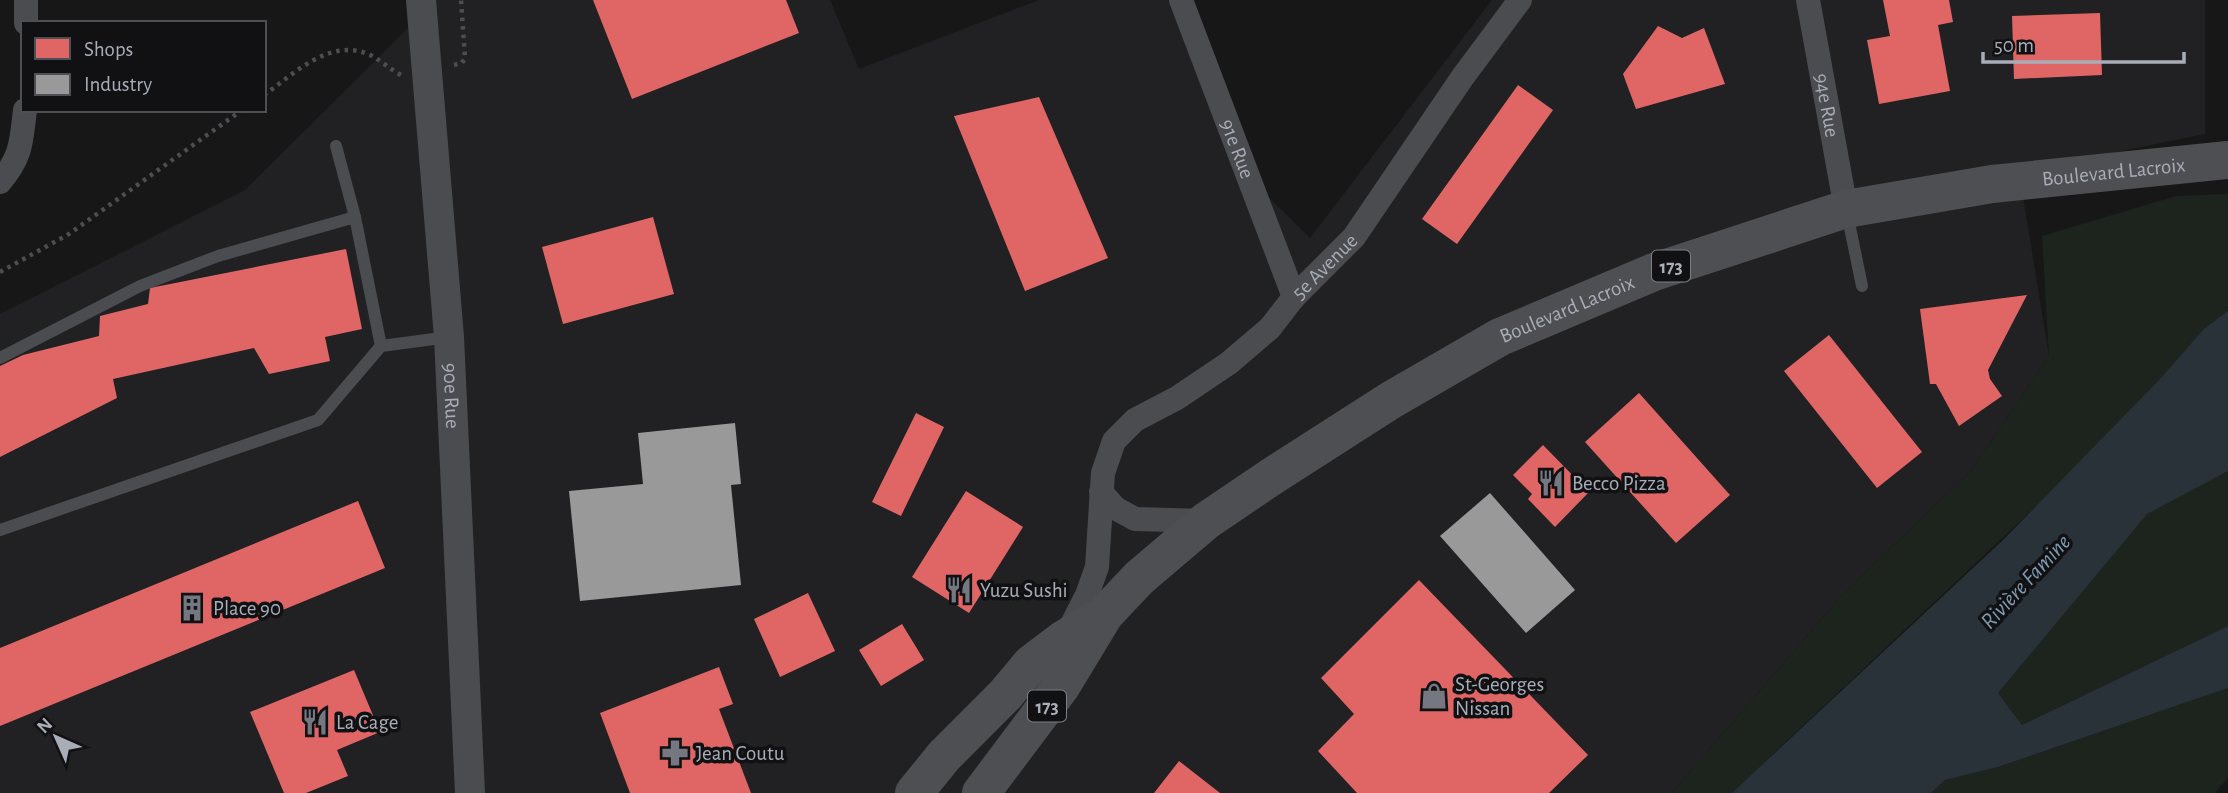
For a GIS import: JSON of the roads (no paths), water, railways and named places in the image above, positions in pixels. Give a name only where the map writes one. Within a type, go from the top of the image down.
[{"type":"main road","name":"Boulevard Lacroix","points":[[981,793],[1062,685],[1105,614],[1139,578],[1206,521],[1391,400],[1500,337],[1654,272],[1846,209],[1992,184],[2228,160]]},
{"type":"main road","name":"Boulevard Lacroix","points":[[914,793],[944,755],[1005,695],[1031,664],[1064,639],[1105,614]]},
{"type":"street","points":[[26,0],[26,21]]},
{"type":"street","name":"90e Rue","points":[[421,0],[449,337],[470,793]]},
{"type":"street","name":"91e Rue","points":[[1181,0],[1294,297]]},
{"type":"street","name":"5e Avenue","points":[[1064,639],[1087,595],[1097,567],[1101,492],[1106,458],[1114,441],[1135,420],[1177,398],[1229,363],[1270,328],[1294,297],[1354,237],[1462,78],[1520,0]]},
{"type":"street","name":"94e Rue","points":[[1808,0],[1846,209]]},
{"type":"street","points":[[0,182],[19,153],[25,112]]},
{"type":"street","points":[[1101,492],[1115,508],[1135,519],[1206,521]]},
{"type":"lane","points":[[336,146],[355,218],[381,346]]},
{"type":"lane","points":[[1846,209],[1862,286]]},
{"type":"lane","points":[[0,358],[140,286],[218,256],[355,218]]},
{"type":"lane","points":[[0,530],[318,420],[381,346],[449,337]]},
{"type":"water","name":"Rivière Famine","points":[[2228,311],[2228,471],[2147,514],[1998,693],[2022,725],[2228,626],[2228,688],[1998,767],[1945,780],[1931,793],[1732,793],[2003,540],[2161,378],[2204,329]]},
{"type":"place","name":"Becco Pizza","points":[[1551,483]]},
{"type":"place","name":"Yuzu Sushi","points":[[959,590]]},
{"type":"place","name":"Place 90","points":[[192,608]]},
{"type":"place","name":"St-Georges Nissan","points":[[1434,696]]},
{"type":"place","name":"La Cage","points":[[315,722]]},
{"type":"place","name":"Jean Coutu","points":[[675,753]]}]
